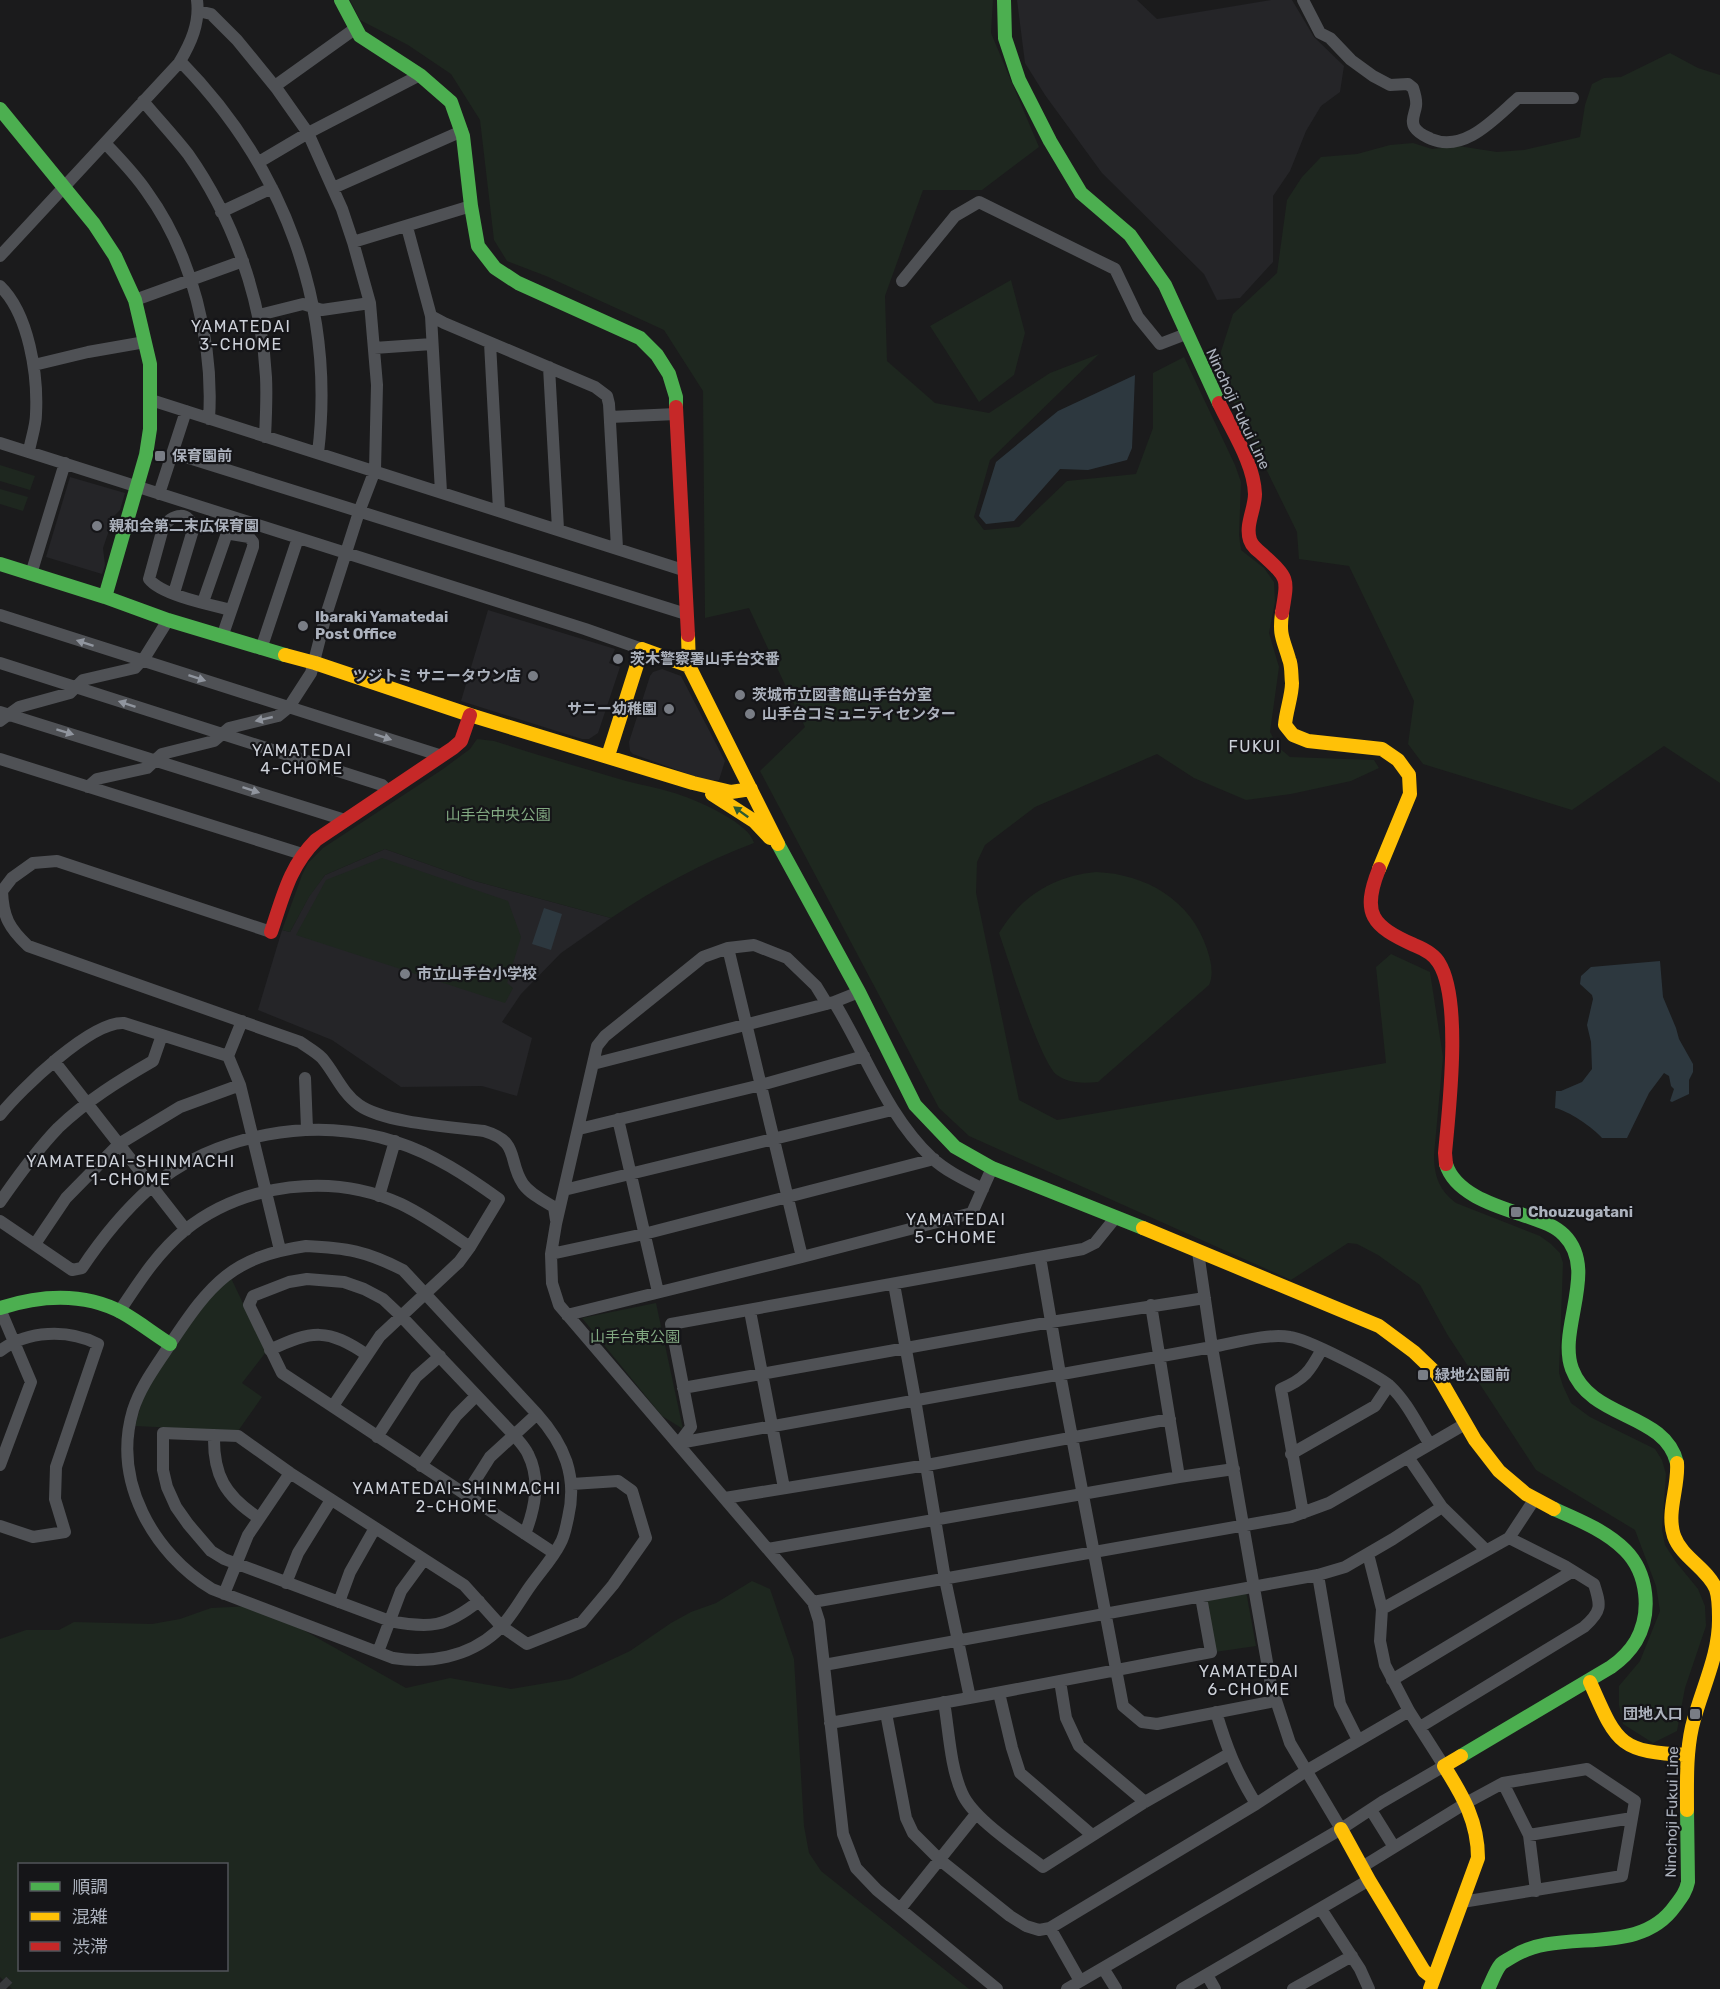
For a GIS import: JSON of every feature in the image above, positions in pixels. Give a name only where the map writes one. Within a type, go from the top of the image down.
[{"type":"street","points":[[341,0],[360,36],[420,75],[452,102],[462,131],[478,246],[495,268],[518,283],[640,338],[657,355],[669,374],[676,397],[689,666],[781,850],[859,992],[915,1105],[955,1146],[992,1168],[1379,1326],[1417,1354],[1434,1371],[1444,1383],[1466,1424],[1492,1462],[1511,1482],[1534,1500],[1606,1535],[1628,1552],[1642,1573],[1647,1605],[1641,1630],[1630,1650],[1590,1682],[1552,1702],[1341,1830],[1067,1989]]},
{"type":"street","name":"Ninchoji Fukui Line","points":[[1004,0],[1005,38],[1019,80],[1050,141],[1081,193],[1130,235],[1165,285],[1254,480],[1255,494],[1249,529],[1250,540],[1254,547],[1284,574],[1287,584],[1280,628],[1281,640],[1290,661],[1292,687],[1286,710],[1286,725],[1293,735],[1308,741],[1382,749],[1398,760],[1409,775],[1410,794],[1371,889],[1370,903],[1372,917],[1382,930],[1430,953],[1440,963],[1446,977],[1450,1001],[1453,1057],[1445,1153],[1450,1175],[1460,1187],[1469,1193],[1563,1233],[1576,1261],[1577,1279],[1569,1353],[1571,1369],[1578,1383],[1599,1404],[1655,1432],[1669,1443],[1677,1456],[1678,1472],[1674,1491],[1673,1533],[1677,1543],[1701,1567],[1718,1594],[1718,1641],[1695,1714],[1688,1755],[1687,1889],[1676,1911],[1653,1928],[1633,1936],[1539,1945],[1519,1951],[1502,1962],[1492,1974],[1488,1989]]},
{"type":"street","points":[[1303,0],[1320,33],[1330,38],[1351,60],[1390,85],[1408,84],[1413,88],[1416,107],[1414,128],[1422,135],[1437,141],[1464,139],[1475,134],[1518,98],[1573,98]]},
{"type":"street","points":[[0,256],[180,61],[192,42],[198,6],[211,14],[237,40],[275,86],[308,133],[333,188],[353,242],[370,303],[377,385],[375,470],[326,615],[311,674],[289,707],[278,716],[229,728],[214,741],[162,754],[147,768],[97,779],[88,787]]},
{"type":"street","points":[[275,86],[356,28]]},
{"type":"street","points":[[180,61],[217,102],[259,162],[294,240],[314,308],[322,390],[318,453]]},
{"type":"street","points":[[259,162],[308,133],[420,75]]},
{"type":"street","points":[[143,101],[187,154],[221,212],[243,261],[259,315],[266,377],[265,437]]},
{"type":"street","points":[[0,109],[94,224],[115,256],[135,300],[150,364],[150,429],[146,455],[105,597]]},
{"type":"street","points":[[333,188],[462,131]]},
{"type":"street","points":[[105,143],[148,192],[175,241],[190,280],[206,342],[211,394],[209,419]]},
{"type":"street","points":[[221,212],[272,188]]},
{"type":"street","points":[[902,281],[955,216],[979,202],[1115,269],[1138,317],[1160,344],[1186,334]]},
{"type":"street","points":[[353,242],[471,206]]},
{"type":"street","points":[[407,227],[431,315],[441,492]]},
{"type":"street","points":[[135,300],[243,261]]},
{"type":"street","points":[[0,286],[9,295],[22,322],[34,365],[36,415],[29,451]]},
{"type":"street","points":[[259,315],[303,304],[322,310],[370,303]]},
{"type":"street","points":[[431,315],[490,343],[595,387],[606,396],[610,417],[617,548]]},
{"type":"street","points":[[34,365],[145,342]]},
{"type":"street","points":[[490,343],[499,510]]},
{"type":"street","points":[[374,348],[432,344]]},
{"type":"street","points":[[549,368],[558,529]]},
{"type":"street","points":[[151,400],[683,570]]},
{"type":"street","points":[[159,494],[186,411]]},
{"type":"street","points":[[610,417],[676,414]]},
{"type":"street","points":[[0,443],[346,553],[689,666]]},
{"type":"street","points":[[172,453],[686,614]]},
{"type":"street","points":[[31,574],[65,463]]},
{"type":"street","points":[[174,593],[193,530],[190,520],[178,516],[167,520],[163,528],[149,579],[174,593],[231,610]]},
{"type":"street","points":[[203,602],[226,536],[231,534],[249,537],[253,542],[253,547],[222,637]]},
{"type":"street","points":[[261,649],[298,538]]},
{"type":"street","points":[[0,564],[105,597],[168,620],[315,663],[470,715],[693,783],[731,792],[751,789]]},
{"type":"street","points":[[0,615],[442,756]]},
{"type":"street","points":[[3,716],[19,707],[70,693],[83,680],[135,668],[168,620]]},
{"type":"street","points":[[608,756],[642,649]]},
{"type":"street","points":[[0,663],[382,785],[389,792]]},
{"type":"street","points":[[470,715],[461,741],[316,840],[302,854],[291,872],[271,932],[57,861],[33,863],[12,878],[1,890],[3,910],[13,931],[28,946],[300,1041],[321,1057],[343,1089],[358,1104],[371,1112],[498,1135],[514,1155],[516,1170],[525,1186],[554,1207],[556,1224]]},
{"type":"street","points":[[3,716],[156,760],[345,820]]},
{"type":"street","points":[[0,759],[302,854]]},
{"type":"street","points":[[693,783],[754,821],[781,850]]},
{"type":"street","points":[[983,1189],[962,1179],[934,1160],[916,1142],[892,1110],[864,1056],[830,1003],[787,958],[754,945],[728,948],[704,957],[605,1036],[597,1046],[551,1254],[552,1283],[559,1305],[813,1602],[819,1621],[843,1834],[856,1868],[877,1890],[997,1989]]},
{"type":"street","points":[[728,948],[802,1257]]},
{"type":"street","points":[[593,1064],[746,1026],[830,1003],[859,992]]},
{"type":"street","points":[[242,1021],[228,1056],[240,1085],[254,1137],[280,1250]]},
{"type":"street","points":[[0,1115],[54,1061],[114,1022],[124,1023],[228,1056]]},
{"type":"street","points":[[0,1202],[39,1149],[59,1127],[120,1080],[153,1061],[162,1035]]},
{"type":"street","points":[[579,1129],[761,1085],[864,1056]]},
{"type":"street","points":[[54,1061],[186,1230]]},
{"type":"street","points":[[305,1078],[307,1129]]},
{"type":"street","points":[[35,1244],[66,1198],[119,1144],[180,1107],[240,1085]]},
{"type":"street","points":[[564,1190],[892,1110]]},
{"type":"street","points":[[618,1119],[658,1292]]},
{"type":"street","points":[[0,1221],[72,1270],[82,1268],[102,1238],[126,1211],[152,1187],[181,1166],[221,1148],[254,1137],[307,1129],[368,1135],[395,1141],[427,1154],[463,1174],[500,1199],[459,1262],[380,1336],[333,1406]]},
{"type":"street","points":[[379,1196],[395,1141]]},
{"type":"street","points":[[551,1254],[644,1234],[934,1160]]},
{"type":"street","points":[[567,1315],[972,1214],[992,1168]]},
{"type":"street","points":[[120,1312],[158,1257],[186,1230],[219,1210],[266,1191],[303,1186],[332,1186],[379,1196],[430,1220],[470,1247]]},
{"type":"street","points":[[678,1443],[691,1427],[671,1324],[1083,1249],[1095,1243],[1116,1217]]},
{"type":"street","points":[[306,1246],[345,1248],[377,1257],[403,1270],[537,1413],[553,1431],[560,1445],[572,1484],[572,1496],[564,1533],[554,1552],[501,1626],[474,1647],[443,1658],[408,1661],[393,1658],[224,1594],[196,1579],[170,1554],[148,1525],[140,1509],[129,1470],[129,1430],[141,1391],[153,1368],[204,1295],[220,1279],[257,1257],[280,1250],[306,1246]]},
{"type":"street","points":[[1198,1252],[1212,1347],[1275,1701],[1290,1743],[1432,1984]]},
{"type":"street","points":[[1040,1257],[1123,1706],[1142,1722],[1157,1724],[1275,1701]]},
{"type":"street","points":[[525,1534],[533,1513],[536,1483],[528,1453],[440,1356],[383,1299],[344,1282],[307,1279],[289,1282],[253,1296],[249,1305],[282,1373],[421,1466],[525,1534],[554,1552]]},
{"type":"street","points":[[894,1284],[945,1579],[970,1698]]},
{"type":"street","points":[[0,1465],[30,1382],[0,1309],[38,1297],[88,1300],[120,1312],[170,1344]]},
{"type":"street","points":[[683,1388],[1051,1322],[1205,1298]]},
{"type":"street","points":[[1151,1305],[1179,1477]]},
{"type":"street","points":[[750,1311],[784,1488]]},
{"type":"street","points":[[0,1351],[15,1342],[46,1334],[74,1335],[98,1344],[56,1467],[55,1499],[65,1532],[33,1537],[0,1526]]},
{"type":"street","points":[[270,1350],[306,1335],[320,1334],[337,1337],[367,1355]]},
{"type":"street","points":[[678,1443],[772,1428],[915,1399],[1268,1337],[1291,1337],[1322,1349],[1389,1385],[1407,1406],[1429,1443]]},
{"type":"street","points":[[1303,1513],[1281,1389],[1297,1382],[1309,1373],[1322,1349]]},
{"type":"street","points":[[377,1437],[416,1377],[440,1356]]},
{"type":"street","points":[[1291,1455],[1375,1406],[1389,1385]]},
{"type":"street","points":[[421,1466],[456,1416],[476,1396]]},
{"type":"street","points":[[466,1495],[490,1457],[537,1413]]},
{"type":"street","points":[[725,1498],[927,1465],[1170,1419]]},
{"type":"street","points":[[813,1602],[1245,1526],[1303,1513],[1329,1503],[1429,1443],[1466,1424]]},
{"type":"street","points":[[479,1601],[454,1619],[423,1627],[390,1621],[224,1559],[211,1551],[176,1507],[167,1487],[163,1470],[163,1433],[238,1436],[290,1473],[464,1585],[479,1601],[501,1626],[527,1644],[582,1622],[613,1585],[646,1538],[632,1491],[618,1481],[572,1484]]},
{"type":"street","points":[[214,1435],[213,1455],[217,1472],[224,1486],[235,1500],[259,1518]]},
{"type":"street","points":[[1408,1457],[1442,1507],[1486,1550]]},
{"type":"street","points":[[768,1549],[1234,1469]]},
{"type":"street","points":[[224,1594],[248,1535],[290,1473]]},
{"type":"street","points":[[286,1582],[298,1553],[331,1500]]},
{"type":"street","points":[[1382,1609],[1509,1538],[1534,1500]]},
{"type":"street","points":[[824,1665],[1318,1575],[1345,1567],[1442,1507]]},
{"type":"street","points":[[339,1602],[350,1572],[375,1528]]},
{"type":"street","points":[[1420,1727],[1584,1627],[1597,1616],[1599,1601],[1594,1584],[1574,1571],[1509,1538]]},
{"type":"street","points":[[1368,1554],[1382,1609],[1380,1641],[1385,1665],[1409,1711],[1473,1816],[1479,1841],[1478,1858],[1432,1984]]},
{"type":"street","points":[[378,1652],[401,1591],[423,1560]]},
{"type":"street","points":[[1392,1680],[1574,1571]]},
{"type":"street","points":[[1318,1575],[1340,1704],[1358,1740]]},
{"type":"street","points":[[830,1723],[1211,1652],[1201,1597]]},
{"type":"street","points":[[1060,1681],[1066,1718],[1079,1746],[1145,1802]]},
{"type":"street","points":[[1590,1682],[1611,1726],[1621,1740],[1633,1748],[1688,1755]]},
{"type":"street","points":[[999,1693],[1020,1773],[1092,1835]]},
{"type":"street","points":[[944,1702],[956,1775],[963,1794],[976,1814],[1043,1868],[1145,1802],[1229,1754]]},
{"type":"street","points":[[886,1713],[906,1818],[913,1833],[940,1860],[1026,1926],[1039,1930],[1050,1928],[1256,1804],[1306,1771],[1409,1711]]},
{"type":"street","points":[[1216,1712],[1238,1775],[1256,1804]]},
{"type":"street","points":[[1362,1867],[1466,1803],[1503,1784],[1580,1769],[1590,1770],[1634,1799],[1622,1876],[1462,1902]]},
{"type":"street","points":[[1503,1784],[1529,1835],[1536,1891]]},
{"type":"street","points":[[1371,1810],[1394,1847]]},
{"type":"street","points":[[900,1909],[976,1814]]},
{"type":"street","points":[[1529,1835],[1632,1818]]},
{"type":"street","points":[[1182,1989],[1369,1880]]},
{"type":"street","points":[[1321,1909],[1352,1956],[1369,1989]]},
{"type":"street","points":[[1050,1928],[1080,1981]]},
{"type":"street","points":[[1293,1989],[1352,1956]]},
{"type":"street","points":[[1103,1968],[1116,1989]]},
{"type":"street","points":[[1207,1975],[1215,1989]]},
{"type":"shaded area","points":[[1017,0],[1137,0],[1157,19],[1271,0],[1292,0],[1314,37],[1344,66],[1340,92],[1321,106],[1306,131],[1290,171],[1273,196],[1273,262],[1240,298],[1217,300],[1204,274],[1102,173],[1045,95],[1025,63]]},
{"type":"shaded area","points":[[1135,375],[1132,448],[1127,460],[1088,470],[1060,469],[1014,521],[986,524],[979,516],[996,462],[1058,411]]},
{"type":"shaded area","points":[[70,477],[125,493],[103,548],[105,565],[102,574],[46,557]]},
{"type":"shaded area","points":[[488,610],[615,649],[609,663],[620,667],[598,733],[589,739],[582,739],[461,701]]},
{"type":"shaded area","name":"サニー幼稚園","points":[[662,669],[681,676],[725,761],[719,780],[705,780],[630,751],[629,742],[650,676],[653,672]]},
{"type":"shaded area","name":"市立山手台小学校","points":[[385,849],[475,881],[611,918],[561,953],[521,994],[502,1022],[532,1038],[517,1096],[482,1086],[401,1087],[332,1040],[258,1010],[282,930],[290,932],[309,896],[325,875]]},
{"type":"shaded area","points":[[544,908],[562,914],[551,950],[532,944]]},
{"type":"shaded area","points":[[1660,961],[1663,997],[1679,1039],[1693,1064],[1693,1072],[1689,1080],[1689,1094],[1670,1101],[1674,1089],[1669,1076],[1664,1073],[1649,1093],[1627,1138],[1602,1138],[1580,1120],[1555,1108],[1556,1091],[1582,1082],[1592,1069],[1591,1042],[1587,1025],[1593,999],[1592,995],[1580,984],[1581,976],[1591,967]]},
{"type":"green space","points":[[350,0],[993,0],[991,33],[1039,147],[982,190],[923,190],[885,296],[887,361],[935,403],[989,413],[1050,373],[1099,354],[990,460],[974,517],[984,530],[1019,527],[1067,481],[1136,474],[1153,428],[1153,373],[1184,357],[1241,482],[1239,535],[1241,550],[1264,568],[1274,582],[1275,602],[1269,633],[1279,667],[1270,732],[1278,747],[1290,757],[1374,760],[1379,768],[1351,781],[1291,794],[1246,800],[1194,778],[1157,754],[1035,807],[985,845],[977,862],[976,893],[1019,1100],[1057,1120],[1386,1063],[1376,967],[1391,954],[1430,972],[1443,1057],[1434,1155],[1439,1182],[1445,1193],[1456,1203],[1540,1236],[1560,1253],[1563,1263],[1559,1373],[1571,1403],[1590,1417],[1655,1449],[1662,1460],[1666,1474],[1662,1530],[1665,1545],[1698,1589],[1705,1606],[1706,1626],[1685,1688],[1677,1731],[1653,1743],[1623,1724],[1619,1705],[1619,1686],[1640,1661],[1660,1611],[1656,1586],[1635,1530],[1536,1470],[1447,1334],[1420,1285],[1378,1255],[1357,1244],[1348,1243],[1291,1280],[969,1136],[939,1108],[760,771],[805,727],[749,608],[705,618],[703,391],[664,330],[546,276],[507,261],[494,240],[480,120],[451,74],[408,45],[360,20]]},
{"type":"green space","points":[[1670,53],[1698,68],[1720,75],[1720,783],[1664,746],[1572,810],[1423,764],[1408,744],[1414,701],[1349,566],[1299,559],[1297,532],[1216,367],[1233,314],[1277,273],[1287,200],[1302,177],[1321,157],[1357,154],[1390,145],[1413,143],[1432,149],[1458,146],[1497,152],[1524,150],[1580,137],[1585,105],[1592,84],[1604,78],[1621,77]]},
{"type":"green space","points":[[1011,280],[1025,333],[1014,375],[979,402],[930,326]]},
{"type":"green space","points":[[0,465],[35,476],[30,490],[0,481]]},
{"type":"green space","points":[[0,489],[28,497],[23,511],[0,504]]},
{"type":"green space","name":"山手台中央公園","points":[[477,739],[494,741],[691,799],[735,821],[751,836],[754,843],[680,876],[611,918],[475,881],[385,849],[325,875],[309,897],[290,932],[282,930],[308,863],[323,848],[443,769],[470,749]]},
{"type":"green space","points":[[382,858],[508,901],[521,937],[507,983],[513,988],[505,1003],[296,935],[326,880]]},
{"type":"green space","points":[[1096,872],[1132,878],[1149,884],[1178,904],[1200,932],[1210,958],[1211,976],[1209,985],[1098,1082],[1087,1083],[1066,1080],[1050,1067],[1034,1032],[999,933],[1018,908],[1040,890],[1066,878]]},
{"type":"green space","points":[[231,1278],[266,1352],[242,1383],[262,1397],[238,1431],[135,1426],[145,1391],[201,1305]]},
{"type":"green space","name":"山手台東公園","points":[[656,1303],[683,1429],[662,1416],[582,1318]]},
{"type":"green space","points":[[752,1581],[770,1589],[794,1659],[804,1826],[809,1853],[821,1871],[969,1989],[12,1989],[0,1977],[0,1639],[26,1630],[59,1630],[74,1622],[152,1624],[180,1619],[211,1608],[252,1606],[282,1618],[406,1688],[450,1678],[511,1689],[570,1679],[630,1651],[691,1612],[716,1603]]},
{"type":"green space","points":[[1246,1591],[1256,1646],[1215,1652],[1205,1598]]},
{"type":"tunnel","points":[[0,1983],[6,1989]]},
{"type":"traffic: fast","points":[[341,0],[360,36],[420,75],[451,102],[463,136],[478,246],[495,268],[518,283],[640,338],[657,355],[669,374],[676,397],[676,407]]},
{"type":"traffic: fast","points":[[1004,0],[1005,38],[1019,80],[1050,141],[1081,193],[1130,235],[1165,285],[1219,403]]},
{"type":"traffic: fast","points":[[0,109],[94,224],[115,256],[135,300],[150,364],[150,429],[146,455],[105,597]]},
{"type":"traffic: fast","points":[[0,564],[105,597],[168,620],[285,655]]},
{"type":"traffic: fast","points":[[778,844],[859,992],[915,1105],[955,1147],[992,1168],[1143,1228]]},
{"type":"traffic: fast","points":[[1446,1164],[1451,1174],[1467,1191],[1501,1207],[1545,1223],[1564,1235],[1574,1249],[1578,1265],[1578,1282],[1569,1336],[1572,1369],[1581,1386],[1595,1398],[1658,1434],[1670,1446],[1677,1463]]},
{"type":"traffic: fast","points":[[0,1308],[47,1298],[93,1302],[123,1313],[170,1344]]},
{"type":"traffic: fast","points":[[1461,1756],[1611,1667],[1631,1648],[1641,1630],[1646,1606],[1645,1594],[1639,1570],[1633,1559],[1618,1543],[1601,1532],[1554,1509]]},
{"type":"traffic: fast","points":[[1488,1989],[1501,1964],[1531,1948],[1553,1943],[1620,1937],[1641,1932],[1659,1922],[1675,1906],[1685,1892],[1688,1882],[1687,1810]]},
{"type":"traffic: slow","points":[[1282,613],[1281,632],[1291,665],[1292,683],[1285,725],[1293,735],[1308,741],[1382,749],[1398,760],[1409,775],[1410,794],[1379,869]]},
{"type":"traffic: slow","points":[[688,635],[689,666],[778,844]]},
{"type":"traffic: slow","points":[[608,756],[642,649],[689,666]]},
{"type":"traffic: slow","points":[[285,655],[470,715],[693,783],[731,792],[751,789]]},
{"type":"traffic: slow","points":[[712,794],[754,821],[770,838]]},
{"type":"traffic: slow","points":[[1143,1228],[1379,1326],[1414,1352],[1437,1374],[1475,1440],[1499,1471],[1526,1494],[1554,1509]]},
{"type":"traffic: slow","points":[[1677,1463],[1671,1518],[1674,1536],[1683,1551],[1712,1582],[1717,1592],[1719,1610],[1716,1645],[1690,1737],[1687,1810]]},
{"type":"traffic: slow","points":[[1590,1682],[1607,1719],[1623,1740],[1633,1747],[1647,1751],[1688,1755]]},
{"type":"traffic: slow","points":[[1430,1989],[1478,1858],[1475,1833],[1468,1810],[1444,1766],[1461,1756]]},
{"type":"traffic: slow","points":[[1341,1829],[1424,1971],[1433,1978]]},
{"type":"traffic: jam","points":[[1219,403],[1242,447],[1254,482],[1255,500],[1249,523],[1250,540],[1284,579],[1282,613]]},
{"type":"traffic: jam","points":[[676,407],[688,635]]},
{"type":"traffic: jam","points":[[271,932],[293,872],[316,840],[453,748],[461,741],[470,715]]},
{"type":"traffic: jam","points":[[1379,869],[1371,897],[1374,917],[1388,931],[1432,954],[1439,963],[1446,980],[1452,1028],[1446,1164]]},
{"type":"place","name":"保育園前","points":[[160,456]]},
{"type":"place","name":"親和会第二末広保育園","points":[[97,526]]},
{"type":"place","name":"Ibaraki Yamatedai Post Office","points":[[303,626]]},
{"type":"place","name":"茨木警察署山手台交番","points":[[618,659]]},
{"type":"place","name":"ツジトミ サニータウン店","points":[[533,676]]},
{"type":"place","name":"茨城市立図書館山手台分室","points":[[740,695]]},
{"type":"place","name":"サニー幼稚園","points":[[669,709]]},
{"type":"place","name":"山手台コミュニティセンター","points":[[750,714]]},
{"type":"place","name":"市立山手台小学校","points":[[405,974]]},
{"type":"place","name":"Chouzugatani","points":[[1516,1212]]},
{"type":"place","name":"緑地公園前","points":[[1423,1375]]},
{"type":"place","name":"団地入口","points":[[1695,1714]]},
{"type":"district","name":"YAMATEDAI 3-CHOME","points":[[241,335]]},
{"type":"district","name":"FUKUI","points":[[1255,746]]},
{"type":"district","name":"YAMATEDAI 4-CHOME","points":[[302,759]]},
{"type":"district","name":"YAMATEDAI-SHINMACHI 1-CHOME","points":[[131,1170]]},
{"type":"district","name":"YAMATEDAI 5-CHOME","points":[[956,1228]]},
{"type":"district","name":"YAMATEDAI-SHINMACHI 2-CHOME","points":[[457,1497]]},
{"type":"district","name":"YAMATEDAI 6-CHOME","points":[[1249,1680]]}]
